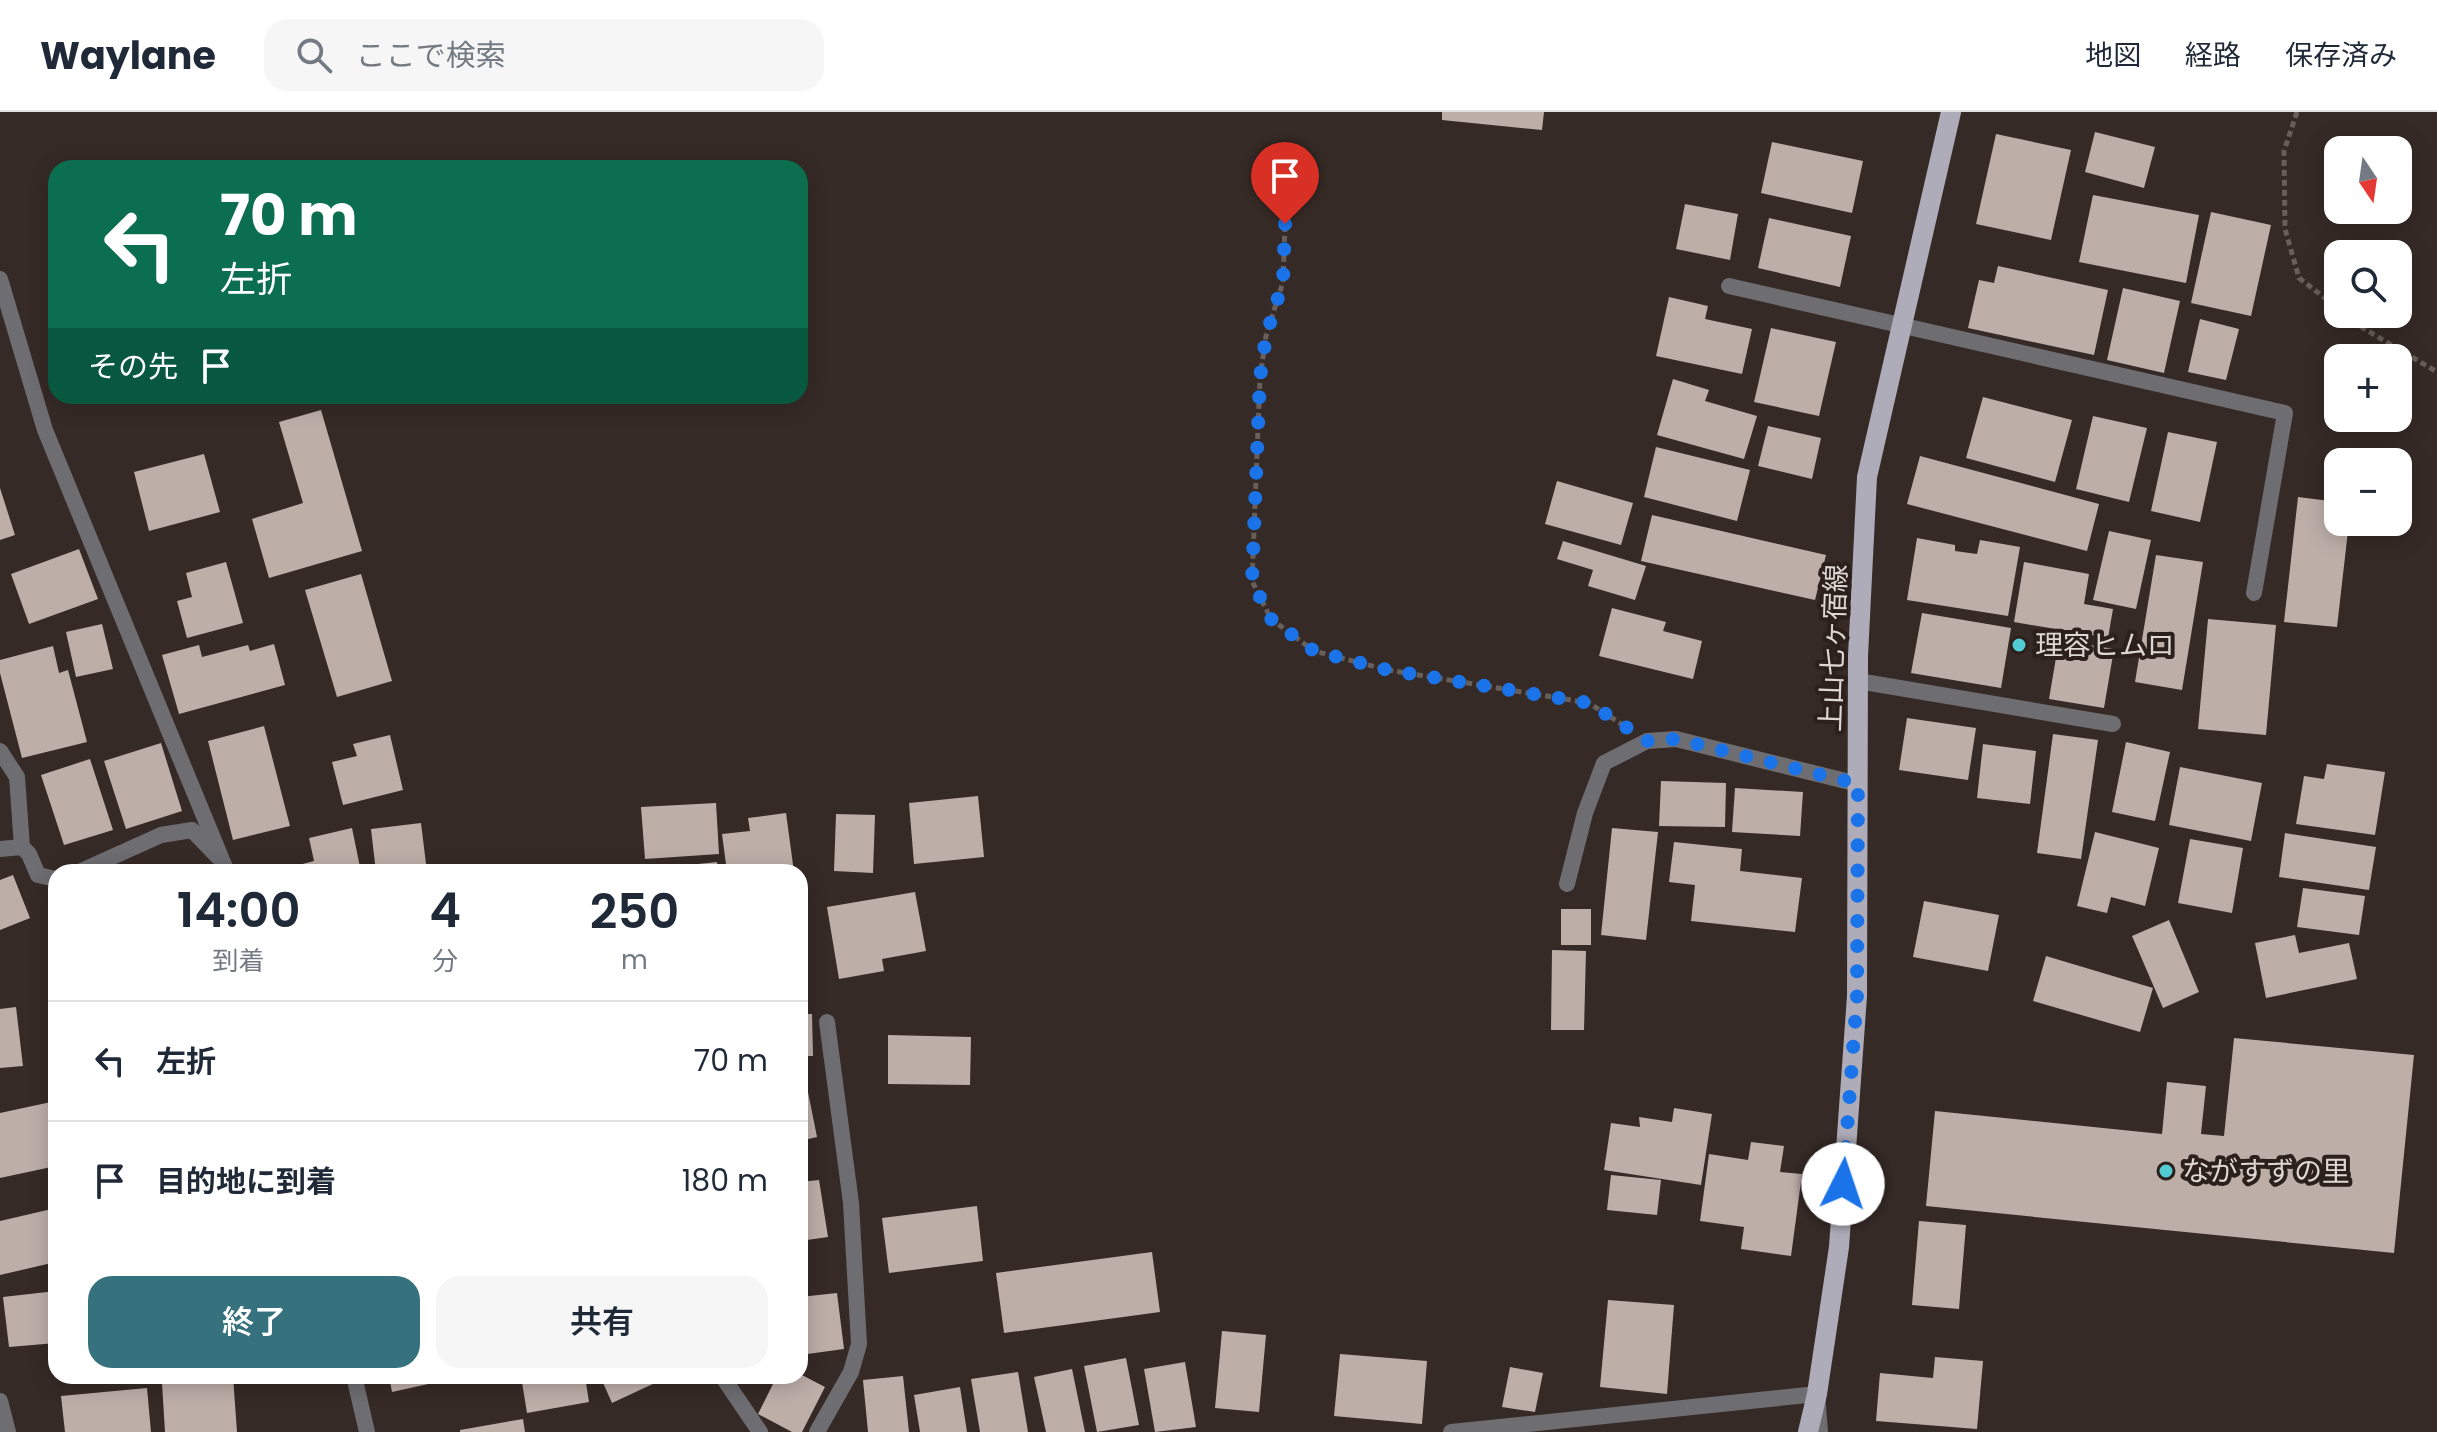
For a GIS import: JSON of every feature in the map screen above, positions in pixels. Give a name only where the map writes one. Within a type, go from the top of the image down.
[{"type":"main road","name":"上山七ヶ宿線","points":[[1808,1432],[1817,1394],[1839,1247],[1857,996],[1858,681],[1867,477],[1951,112]]},
{"type":"street","points":[[0,279],[45,430],[224,864]]},
{"type":"street","points":[[1729,286],[2285,413],[2254,593]]},
{"type":"street","points":[[1858,681],[2113,724]]},
{"type":"street","points":[[1567,884],[1585,813],[1604,763],[1647,741],[1676,739],[1858,784]]},
{"type":"street","points":[[0,751],[17,777],[22,847],[29,854],[38,875],[48,877]]},
{"type":"street","points":[[97,864],[161,835],[192,830],[223,864]]},
{"type":"street","points":[[0,849],[22,847]]},
{"type":"street","points":[[817,1432],[851,1372],[859,1344],[851,1203],[827,1022]]},
{"type":"street","points":[[356,1384],[367,1432]]},
{"type":"street","points":[[727,1384],[760,1432]]},
{"type":"street","points":[[1451,1432],[1509,1429],[1817,1394],[1820,1432]]},
{"type":"street","points":[[0,1401],[8,1432]]},
{"type":"path","points":[[2297,112],[2284,151],[2285,229],[2299,278],[2324,297]]},
{"type":"path","points":[[1287,166],[1283,282],[1266,336],[1260,378],[1252,581],[1271,619],[1314,651],[1388,670],[1589,703],[1647,741]]},
{"type":"path","points":[[2363,328],[2437,372]]},
{"type":"building","points":[[1442,112],[1544,112],[1542,130],[1442,120]]},
{"type":"building","points":[[2095,132],[2155,147],[2144,188],[2085,172]]},
{"type":"building","points":[[1996,134],[2071,150],[2051,240],[1976,224]]},
{"type":"building","points":[[1772,142],[1863,161],[1852,213],[1761,193]]},
{"type":"building","points":[[2093,195],[2199,215],[2186,283],[2079,262]]},
{"type":"building","points":[[1685,204],[1738,214],[1730,260],[1676,249]]},
{"type":"building","points":[[2211,212],[2271,225],[2251,316],[2191,303]]},
{"type":"building","points":[[1769,218],[1851,236],[1840,287],[1758,268]]},
{"type":"building","points":[[1998,266],[2108,290],[2094,355],[1968,328],[1979,280],[1994,283]]},
{"type":"building","points":[[2123,288],[2180,301],[2164,373],[2107,360]]},
{"type":"building","points":[[1669,297],[1708,306],[1705,319],[1752,329],[1742,374],[1656,356]]},
{"type":"building","points":[[2200,319],[2239,329],[2226,380],[2188,372]]},
{"type":"building","points":[[1771,328],[1836,342],[1819,416],[1754,402]]},
{"type":"building","points":[[1673,379],[1709,390],[1705,401],[1757,416],[1744,459],[1657,435]]},
{"type":"building","points":[[1983,397],[2072,420],[2055,482],[1966,458]]},
{"type":"building","points":[[321,410],[362,551],[269,578],[252,519],[303,503],[279,422]]},
{"type":"building","points":[[2093,416],[2147,428],[2129,502],[2076,489]]},
{"type":"building","points":[[1768,426],[1821,438],[1812,479],[1758,466]]},
{"type":"building","points":[[2168,432],[2217,442],[2200,522],[2151,511]]},
{"type":"building","points":[[1656,447],[1750,470],[1737,521],[1644,497]]},
{"type":"building","points":[[204,454],[220,512],[149,531],[134,472]]},
{"type":"building","points":[[1920,456],[2099,504],[2087,551],[1907,504]]},
{"type":"building","points":[[1557,481],[1633,503],[1621,545],[1545,524]]},
{"type":"building","points":[[0,488],[15,535],[0,540]]},
{"type":"building","points":[[2298,497],[2324,500],[2324,536],[2347,536],[2337,627],[2284,622]]},
{"type":"building","points":[[1652,515],[1826,555],[1815,600],[1641,561]]},
{"type":"building","points":[[2109,531],[2151,540],[2136,609],[2093,600]]},
{"type":"building","points":[[1917,538],[1955,545],[1955,551],[1977,554],[1980,540],[2020,547],[2008,616],[1907,600]]},
{"type":"building","points":[[1563,541],[1646,566],[1635,600],[1588,586],[1593,570],[1557,559]]},
{"type":"building","points":[[79,549],[98,599],[29,624],[11,574]]},
{"type":"building","points":[[2156,555],[2203,562],[2182,690],[2135,682]]},
{"type":"building","points":[[226,562],[243,623],[187,638],[177,601],[192,597],[186,573]]},
{"type":"building","points":[[2024,562],[2089,574],[2084,604],[2113,609],[2108,638],[2014,622]]},
{"type":"building","points":[[361,574],[392,681],[337,697],[305,590]]},
{"type":"building","points":[[1612,608],[1666,622],[1663,631],[1702,641],[1693,679],[1599,656]]},
{"type":"building","points":[[1922,613],[2011,628],[2001,688],[1911,673]]},
{"type":"building","points":[[2208,619],[2276,625],[2266,735],[2198,729]]},
{"type":"building","points":[[102,624],[113,669],[76,677],[66,632]]},
{"type":"building","points":[[2059,640],[2114,649],[2104,708],[2049,699]]},
{"type":"building","points":[[274,644],[285,685],[179,714],[162,655],[199,645],[202,657],[248,645],[250,651]]},
{"type":"building","points":[[53,646],[59,673],[68,670],[87,742],[22,758],[0,673],[0,660]]},
{"type":"building","points":[[1907,718],[1976,728],[1968,780],[1899,770]]},
{"type":"building","points":[[264,726],[290,826],[233,840],[208,741]]},
{"type":"building","points":[[2053,734],[2098,740],[2081,859],[2037,853]]},
{"type":"building","points":[[390,735],[403,790],[343,805],[332,762],[357,756],[353,744]]},
{"type":"building","points":[[2126,742],[2170,752],[2155,821],[2112,812]]},
{"type":"building","points":[[161,743],[182,811],[126,829],[104,761]]},
{"type":"building","points":[[1983,744],[2036,751],[2030,804],[1977,798]]},
{"type":"building","points":[[90,759],[113,830],[64,845],[41,775]]},
{"type":"building","points":[[2327,764],[2385,772],[2375,835],[2296,824],[2304,776],[2324,779]]},
{"type":"building","points":[[2180,767],[2262,783],[2251,841],[2169,825]]},
{"type":"building","points":[[1661,781],[1726,783],[1725,827],[1659,826]]},
{"type":"building","points":[[1735,788],[1803,792],[1800,836],[1732,832]]},
{"type":"building","points":[[978,796],[984,857],[914,864],[909,803]]},
{"type":"building","points":[[716,803],[719,854],[645,859],[641,807]]},
{"type":"building","points":[[786,813],[793,864],[726,864],[722,834],[750,831],[748,818]]},
{"type":"building","points":[[836,814],[875,815],[873,873],[834,871]]},
{"type":"building","points":[[421,823],[426,864],[375,864],[371,829]]},
{"type":"building","points":[[352,828],[359,864],[303,864],[314,861],[309,838]]},
{"type":"building","points":[[1612,828],[1658,832],[1646,940],[1601,935]]},
{"type":"building","points":[[2095,832],[2159,848],[2145,906],[2111,897],[2107,913],[2077,906]]},
{"type":"building","points":[[2285,833],[2376,847],[2369,890],[2279,877]]},
{"type":"building","points":[[2190,839],[2243,848],[2232,913],[2178,903]]},
{"type":"building","points":[[1674,842],[1742,849],[1740,871],[1802,878],[1795,932],[1691,921],[1695,885],[1669,882]]},
{"type":"building","points":[[13,875],[30,918],[0,930],[0,880]]},
{"type":"building","points":[[2303,888],[2365,896],[2359,935],[2297,927]]},
{"type":"building","points":[[915,892],[926,951],[882,959],[884,971],[839,979],[827,907]]},
{"type":"building","points":[[1924,901],[1999,915],[1988,971],[1913,957]]},
{"type":"building","points":[[1561,909],[1591,909],[1591,945],[1561,945]]},
{"type":"building","points":[[2169,920],[2199,992],[2163,1008],[2132,936]]},
{"type":"building","points":[[2295,935],[2299,953],[2349,943],[2357,979],[2266,998],[2255,943]]},
{"type":"building","points":[[1552,950],[1586,951],[1584,1030],[1551,1030]]},
{"type":"building","points":[[2046,956],[2153,988],[2140,1032],[2033,1001]]},
{"type":"building","points":[[16,1007],[23,1066],[0,1068],[0,1009]]},
{"type":"building","points":[[808,1014],[812,1014],[813,1056],[808,1056]]},
{"type":"building","points":[[888,1035],[971,1037],[970,1085],[888,1084]]},
{"type":"building","name":"ながすずの里","points":[[2234,1038],[2414,1055],[2394,1253],[1926,1206],[1935,1111],[2162,1134],[2167,1082],[2206,1086],[2201,1134],[2224,1136]]},
{"type":"building","points":[[808,1092],[817,1137],[808,1139]]},
{"type":"building","points":[[48,1103],[48,1168],[0,1178],[0,1113]]},
{"type":"building","points":[[1674,1108],[1712,1114],[1701,1185],[1604,1170],[1611,1123],[1640,1127],[1639,1117],[1672,1122]]},
{"type":"building","points":[[1751,1142],[1784,1146],[1780,1172],[1802,1174],[1791,1256],[1741,1249],[1744,1227],[1700,1221],[1709,1154],[1748,1160]]},
{"type":"building","points":[[1611,1175],[1661,1180],[1657,1215],[1607,1210]]},
{"type":"building","points":[[819,1180],[828,1237],[808,1240],[808,1181]]},
{"type":"building","points":[[977,1206],[983,1261],[889,1273],[882,1218]]},
{"type":"building","points":[[48,1210],[48,1264],[0,1275],[0,1221]]},
{"type":"building","points":[[1919,1221],[1966,1225],[1959,1309],[1912,1305]]},
{"type":"building","points":[[1152,1252],[1160,1312],[1004,1333],[996,1273]]},
{"type":"building","points":[[48,1292],[48,1344],[9,1347],[3,1297]]},
{"type":"building","points":[[837,1293],[844,1349],[808,1354],[808,1296]]},
{"type":"building","points":[[1608,1300],[1674,1305],[1667,1394],[1600,1387]]},
{"type":"building","points":[[1222,1331],[1266,1335],[1259,1412],[1215,1408]]},
{"type":"building","points":[[1340,1354],[1427,1361],[1422,1424],[1334,1416]]},
{"type":"building","points":[[1935,1357],[1983,1361],[1977,1429],[1876,1421],[1880,1373],[1933,1378]]},
{"type":"building","points":[[1126,1358],[1139,1425],[1097,1432],[1084,1366]]},
{"type":"building","points":[[1185,1362],[1196,1427],[1155,1432],[1144,1369]]},
{"type":"building","points":[[1510,1367],[1543,1373],[1535,1412],[1502,1407]]},
{"type":"building","points":[[1072,1369],[1085,1432],[1046,1432],[1034,1377]]},
{"type":"building","points":[[1018,1372],[1028,1432],[980,1432],[971,1379]]},
{"type":"building","points":[[903,1376],[909,1432],[868,1432],[863,1380]]},
{"type":"building","points":[[808,1378],[825,1387],[802,1432],[792,1432],[758,1414],[773,1384],[808,1384]]},
{"type":"building","points":[[162,1384],[234,1384],[237,1432],[165,1432]]},
{"type":"building","points":[[390,1384],[428,1384],[392,1392]]},
{"type":"building","points":[[522,1384],[586,1384],[589,1402],[527,1413]]},
{"type":"building","points":[[604,1384],[653,1384],[612,1403]]},
{"type":"building","points":[[960,1387],[967,1432],[920,1432],[914,1395]]},
{"type":"building","points":[[147,1388],[151,1432],[65,1432],[61,1396]]},
{"type":"building","points":[[523,1419],[525,1432],[460,1432],[460,1430]]},
{"type":"place","name":"理容ヒムロ","points":[[2019,645]]},
{"type":"place","name":"ながすずの里","points":[[2166,1171]]},
{"type":"route","points":[[1285,224],[1283,282],[1266,336],[1260,378],[1252,581],[1271,619],[1314,651],[1388,670],[1589,703],[1647,741],[1676,739],[1858,784],[1857,996],[1843,1184]]}]
